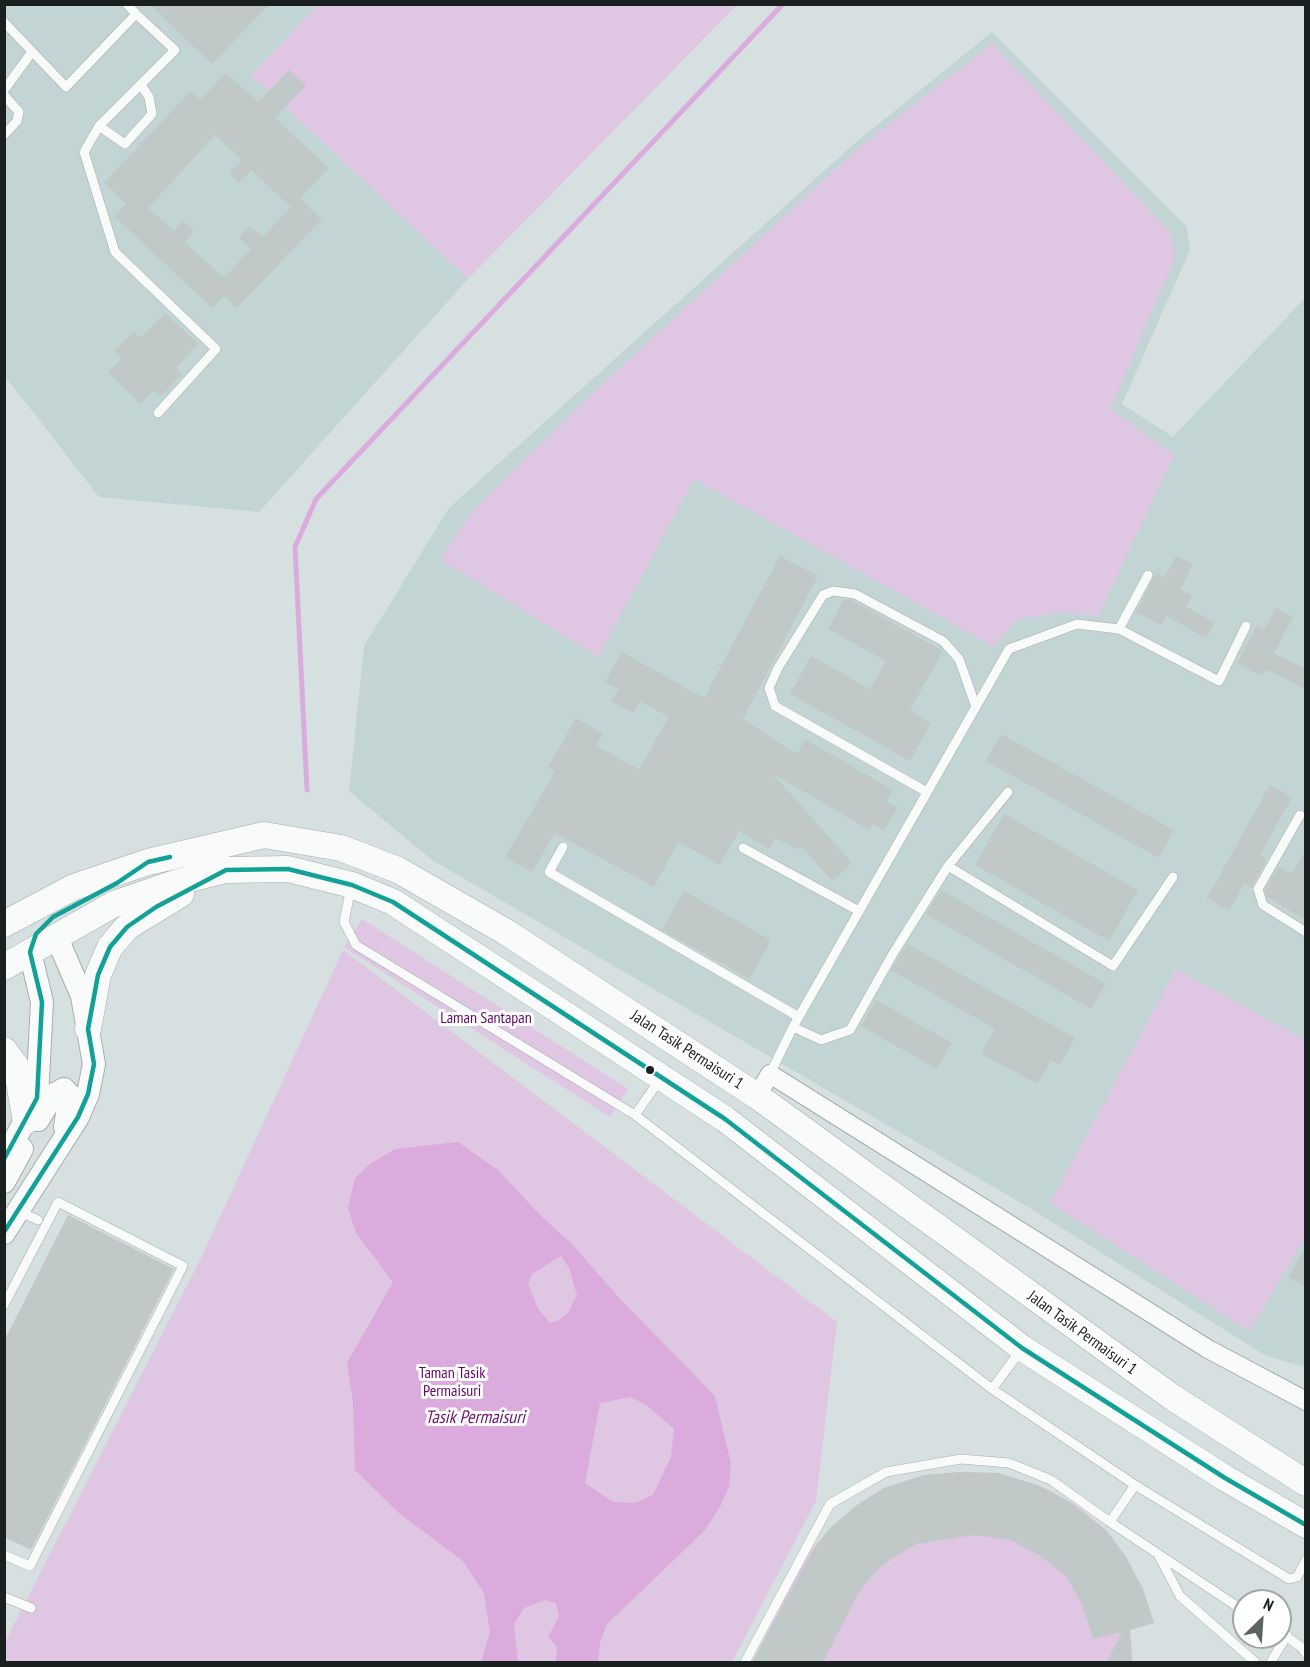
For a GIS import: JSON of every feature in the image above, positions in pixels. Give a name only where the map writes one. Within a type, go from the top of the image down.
[{"type":"main road","name":"Jalan Tasik Permaisuri 1","points":[[4,924],[74,887],[148,862],[264,835],[341,848],[398,870],[536,952],[757,1096],[1172,1397],[1305,1483]]},
{"type":"main road","points":[[41,941],[53,917],[117,883],[148,862]]},
{"type":"main road","points":[[4,967],[41,941],[114,904],[178,882],[226,870],[288,869],[352,885],[393,902],[725,1119],[1022,1348],[1305,1525]]},
{"type":"main road","points":[[88,1029],[98,975],[110,947],[127,927],[156,907],[226,870]]},
{"type":"main road","points":[[4,941],[14,936],[41,941]]},
{"type":"main road","points":[[516,983],[536,952]]},
{"type":"main road","points":[[4,1050],[16,1066],[26,1121]]},
{"type":"main road","points":[[1153,1432],[1172,1397]]},
{"type":"street","points":[[4,1233],[28,1215],[88,1094],[94,1064],[82,996],[41,941]]},
{"type":"street","points":[[4,1160],[37,1098],[42,1002],[41,941]]},
{"type":"street","points":[[757,1096],[770,1074],[1208,1349],[1305,1401]]},
{"type":"street","points":[[4,1182],[45,1106],[58,1090],[64,1089],[70,1095],[63,1141]]},
{"type":"lane","points":[[127,4],[175,50],[99,126],[84,152],[115,252],[216,349],[158,413]]},
{"type":"lane","points":[[4,22],[66,87],[136,14]]},
{"type":"lane","points":[[4,90],[32,52]]},
{"type":"lane","points":[[99,126],[125,144],[152,114],[149,97],[141,85]]},
{"type":"lane","points":[[4,95],[19,112],[17,121],[4,135]]},
{"type":"lane","points":[[1119,629],[1148,575]]},
{"type":"lane","points":[[927,792],[775,706],[769,688],[778,668],[823,595],[833,591],[855,594],[943,640],[959,659],[976,707]]},
{"type":"lane","points":[[770,1074],[798,1017],[1009,649],[1077,624],[1119,629],[1219,681],[1246,626]]},
{"type":"lane","points":[[793,1027],[821,1040],[850,1030],[894,952],[948,866],[1008,792]]},
{"type":"lane","points":[[1300,815],[1258,889],[1263,905],[1305,932]]},
{"type":"lane","points":[[563,847],[549,872],[798,1017]]},
{"type":"lane","points":[[743,848],[859,911]]},
{"type":"lane","points":[[948,866],[1113,966],[1173,877]]},
{"type":"lane","points":[[352,885],[344,922],[356,945],[635,1115],[992,1389],[1135,1485],[1289,1579],[1298,1577],[1305,1560]]},
{"type":"lane","points":[[635,1115],[661,1078]]},
{"type":"lane","points":[[4,1305],[58,1202],[183,1266],[30,1566],[4,1554]]},
{"type":"lane","points":[[992,1389],[1022,1348]]},
{"type":"lane","points":[[746,1662],[830,1504],[886,1472],[962,1459],[1009,1463],[1051,1480],[1232,1603]]},
{"type":"lane","points":[[1110,1522],[1135,1485]]},
{"type":"lane","points":[[1158,1554],[1180,1596],[1255,1662]]},
{"type":"lane","points":[[4,1597],[31,1608]]},
{"type":"lane","points":[[1292,1642],[1305,1654]]},
{"type":"shaded area","points":[[5,5],[313,5],[316,7],[251,75],[468,279],[259,512],[99,497],[5,376]]},
{"type":"shaded area","points":[[992,32],[1187,227],[1190,250],[1122,404],[1173,437],[1305,298],[1305,1367],[1266,1356],[1033,1210],[432,860],[349,791],[364,646],[449,508],[855,143]]},
{"type":"green space","points":[[313,5],[737,5],[468,279],[251,75],[315,8]]},
{"type":"green space","points":[[992,44],[1170,232],[1175,257],[1110,409],[1174,455],[1098,616],[1059,612],[1017,620],[993,646],[694,479],[598,657],[440,559],[472,512],[579,406],[857,149]]},
{"type":"green space","name":"Laman Santapan","points":[[362,919],[628,1089],[610,1117],[344,947]]},
{"type":"green space","name":"Taman Tasik Permaisuri","points":[[343,950],[837,1322],[816,1501],[732,1662],[5,1662],[4,1644],[201,1258]]},
{"type":"green space","points":[[1176,969],[1305,1040],[1306,1141],[1303,1146],[1306,1148],[1305,1238],[1249,1331],[1050,1203]]},
{"type":"green space","points":[[961,1472],[998,1473],[1040,1486],[1075,1504],[1106,1530],[1126,1557],[1143,1589],[1154,1623],[1130,1630],[1133,1662],[752,1662],[809,1552],[832,1527],[857,1505],[884,1488],[924,1475]]},
{"type":"water","name":"Tasik Permaisuri","points":[[458,1142],[498,1170],[541,1216],[571,1243],[621,1300],[715,1396],[731,1464],[729,1486],[720,1507],[704,1531],[607,1624],[600,1643],[598,1662],[556,1662],[557,1647],[548,1637],[559,1616],[556,1603],[545,1600],[524,1608],[514,1624],[518,1662],[481,1662],[490,1632],[484,1593],[463,1561],[400,1514],[355,1470],[353,1402],[347,1363],[393,1282],[356,1233],[348,1208],[355,1178],[370,1164],[395,1149]],"holes":[[[561,1256],[569,1268],[577,1295],[568,1313],[558,1321],[550,1323],[538,1309],[528,1283],[532,1274]],[[631,1397],[646,1405],[674,1429],[671,1457],[653,1495],[635,1503],[613,1502],[585,1483],[600,1403]]]},
{"type":"building","points":[[149,4],[269,4],[212,64]]},
{"type":"building","points":[[289,70],[306,86],[275,118],[329,168],[300,198],[322,219],[237,308],[224,296],[212,308],[114,216],[126,204],[104,183],[191,91],[200,100],[226,73],[258,102]],"holes":[[[215,135],[242,160],[229,173],[239,183],[251,170],[291,207],[263,237],[250,226],[239,238],[251,249],[224,278],[185,242],[194,231],[183,221],[174,231],[148,208]]]},
{"type":"building","points":[[165,313],[198,344],[176,368],[182,374],[161,396],[154,390],[141,404],[108,373],[122,358],[114,351],[134,331],[141,338]]},
{"type":"building","points":[[780,556],[818,576],[743,719],[797,754],[805,739],[893,790],[886,801],[898,808],[884,830],[873,824],[870,830],[773,774],[852,863],[832,881],[800,845],[797,850],[776,838],[770,849],[739,831],[720,865],[678,842],[654,887],[555,833],[532,872],[505,857],[555,772],[548,767],[576,718],[603,734],[596,746],[639,769],[669,717],[640,701],[633,713],[611,701],[619,689],[605,682],[622,652],[704,698]]},
{"type":"building","points":[[1176,556],[1193,564],[1180,589],[1192,596],[1186,607],[1215,622],[1206,638],[1166,616],[1161,625],[1136,612],[1156,573],[1164,577]]},
{"type":"building","points":[[844,599],[853,601],[943,651],[910,710],[931,723],[910,761],[790,694],[811,656],[870,689],[886,661],[828,629]]},
{"type":"building","points":[[1276,608],[1293,617],[1274,653],[1305,669],[1305,689],[1266,669],[1262,676],[1237,663],[1257,625],[1264,629]]},
{"type":"building","points":[[1001,734],[1174,830],[1159,858],[986,761]]},
{"type":"building","points":[[1270,785],[1292,797],[1260,855],[1267,860],[1251,888],[1244,884],[1229,911],[1207,898]]},
{"type":"building","points":[[1004,814],[1138,890],[1109,941],[975,865]]},
{"type":"building","points":[[1305,851],[1305,920],[1268,897],[1265,890],[1279,867],[1292,874]]},
{"type":"building","points":[[941,890],[1106,984],[1091,1009],[926,914]]},
{"type":"building","points":[[684,891],[771,940],[750,979],[662,930]]},
{"type":"building","points":[[907,944],[1075,1038],[1060,1065],[1051,1060],[1038,1084],[981,1054],[995,1029],[891,970]]},
{"type":"building","points":[[876,1000],[952,1043],[937,1069],[861,1026]]},
{"type":"building","points":[[68,1215],[174,1269],[31,1550],[4,1537],[4,1341]]},
{"type":"building","points":[[1305,1248],[1305,1287],[1289,1277]]},
{"type":"building","points":[[961,1472],[998,1473],[1040,1486],[1068,1501],[1106,1530],[1126,1557],[1143,1589],[1154,1623],[1130,1630],[1132,1662],[1107,1662],[1122,1632],[1093,1639],[1082,1604],[1066,1576],[1039,1555],[1010,1540],[975,1535],[917,1544],[892,1558],[874,1573],[858,1594],[823,1662],[752,1662],[816,1545],[831,1527],[857,1505],[884,1488],[924,1475]]},
{"type":"waterway","points":[[307,790],[295,547],[316,499],[783,4]]},
{"type":"transit line","points":[[4,1159],[37,1098],[42,1002],[30,952],[36,934],[53,917],[117,883],[148,862],[170,857]]},
{"type":"transit line","points":[[4,1232],[78,1117],[88,1094],[94,1064],[88,1029],[98,975],[110,947],[127,927],[156,907],[226,870],[288,869],[352,885],[393,902],[725,1119],[1022,1348],[1225,1478],[1306,1525]]}]
